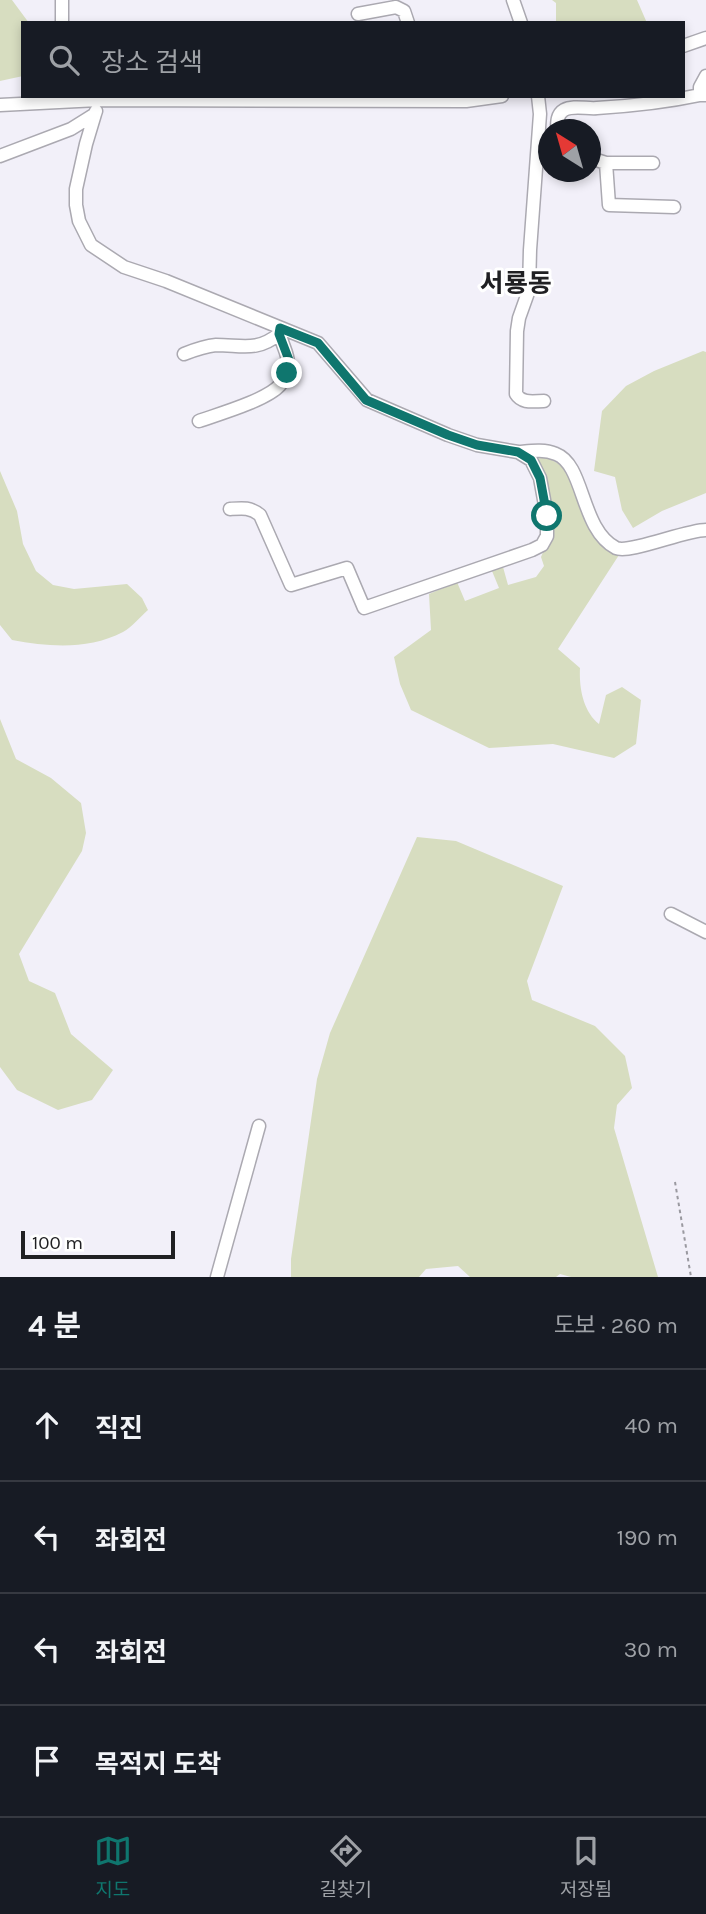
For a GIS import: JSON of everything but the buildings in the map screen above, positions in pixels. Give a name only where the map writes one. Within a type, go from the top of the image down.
[{"type":"street","points":[[61,21],[62,0]]},
{"type":"street","points":[[513,0],[520,21]]},
{"type":"street","points":[[358,14],[396,7],[404,11],[407,21]]},
{"type":"street","points":[[685,45],[706,38]]},
{"type":"street","points":[[558,119],[563,110],[572,108],[703,95],[699,87],[706,76]]},
{"type":"street","points":[[0,105],[97,98],[466,101],[488,98]]},
{"type":"street","points":[[97,98],[76,189],[79,221],[91,245],[124,267],[166,281],[280,331],[318,343],[366,400],[477,445],[519,452],[538,450],[559,454],[571,468],[592,524],[617,548],[625,550],[706,530]]},
{"type":"street","points":[[538,98],[540,114],[529,290],[517,331],[516,394],[528,401],[544,401]]},
{"type":"street","points":[[0,156],[71,129],[95,114]]},
{"type":"street","points":[[601,161],[653,163]]},
{"type":"street","points":[[606,163],[609,205],[674,207]]},
{"type":"street","points":[[184,354],[204,347],[244,348],[267,344],[280,331]]},
{"type":"street","points":[[199,421],[268,394],[280,385],[287,373],[289,360],[280,331]]},
{"type":"street","points":[[230,509],[246,508],[260,515],[291,585],[346,568],[364,608],[542,545],[547,536],[547,516],[540,478],[531,460],[519,452]]},
{"type":"street","points":[[671,914],[706,932]]},
{"type":"street","points":[[217,1277],[259,1126]]},
{"type":"path","points":[[675,1182],[691,1277]]},
{"type":"green space","points":[[0,0],[12,0],[28,21],[21,21],[21,76],[0,81]]},
{"type":"green space","points":[[552,0],[637,0],[646,21],[556,21],[556,3]]},
{"type":"green space","points":[[706,352],[706,493],[662,511],[633,528],[622,510],[615,477],[594,471],[602,411],[626,386]]},
{"type":"green space","points":[[538,456],[561,466],[568,474],[593,534],[619,555],[558,649],[580,668],[583,699],[589,713],[599,724],[606,695],[622,687],[641,700],[636,744],[614,758],[553,744],[489,748],[411,710],[400,684],[394,657],[431,630],[429,594],[457,582],[465,601],[499,588],[492,571],[503,567],[508,585],[536,577],[544,566],[541,557],[556,522]]},
{"type":"green space","points":[[0,471],[17,511],[23,544],[36,571],[53,585],[74,589],[127,584],[142,598],[148,610],[130,627],[110,638],[83,644],[55,645],[12,640],[0,625]]},
{"type":"green space","points":[[0,719],[16,759],[51,778],[81,803],[86,833],[82,851],[19,954],[29,981],[55,993],[71,1034],[113,1070],[92,1100],[58,1110],[17,1090],[0,1067]]},
{"type":"green space","points":[[417,837],[456,841],[563,886],[527,981],[532,1000],[595,1026],[625,1056],[632,1088],[617,1105],[614,1128],[658,1277],[571,1277],[560,1274],[556,1277],[470,1277],[458,1266],[426,1269],[419,1277],[291,1277],[291,1259],[317,1079],[330,1033]]},
{"type":"district","name":"서룡동","points":[[516,283]]},
{"type":"route","points":[[287,373],[289,360],[279,334],[280,328],[318,343],[366,400],[448,435],[477,445],[518,452],[531,460],[540,478],[547,516]]}]
